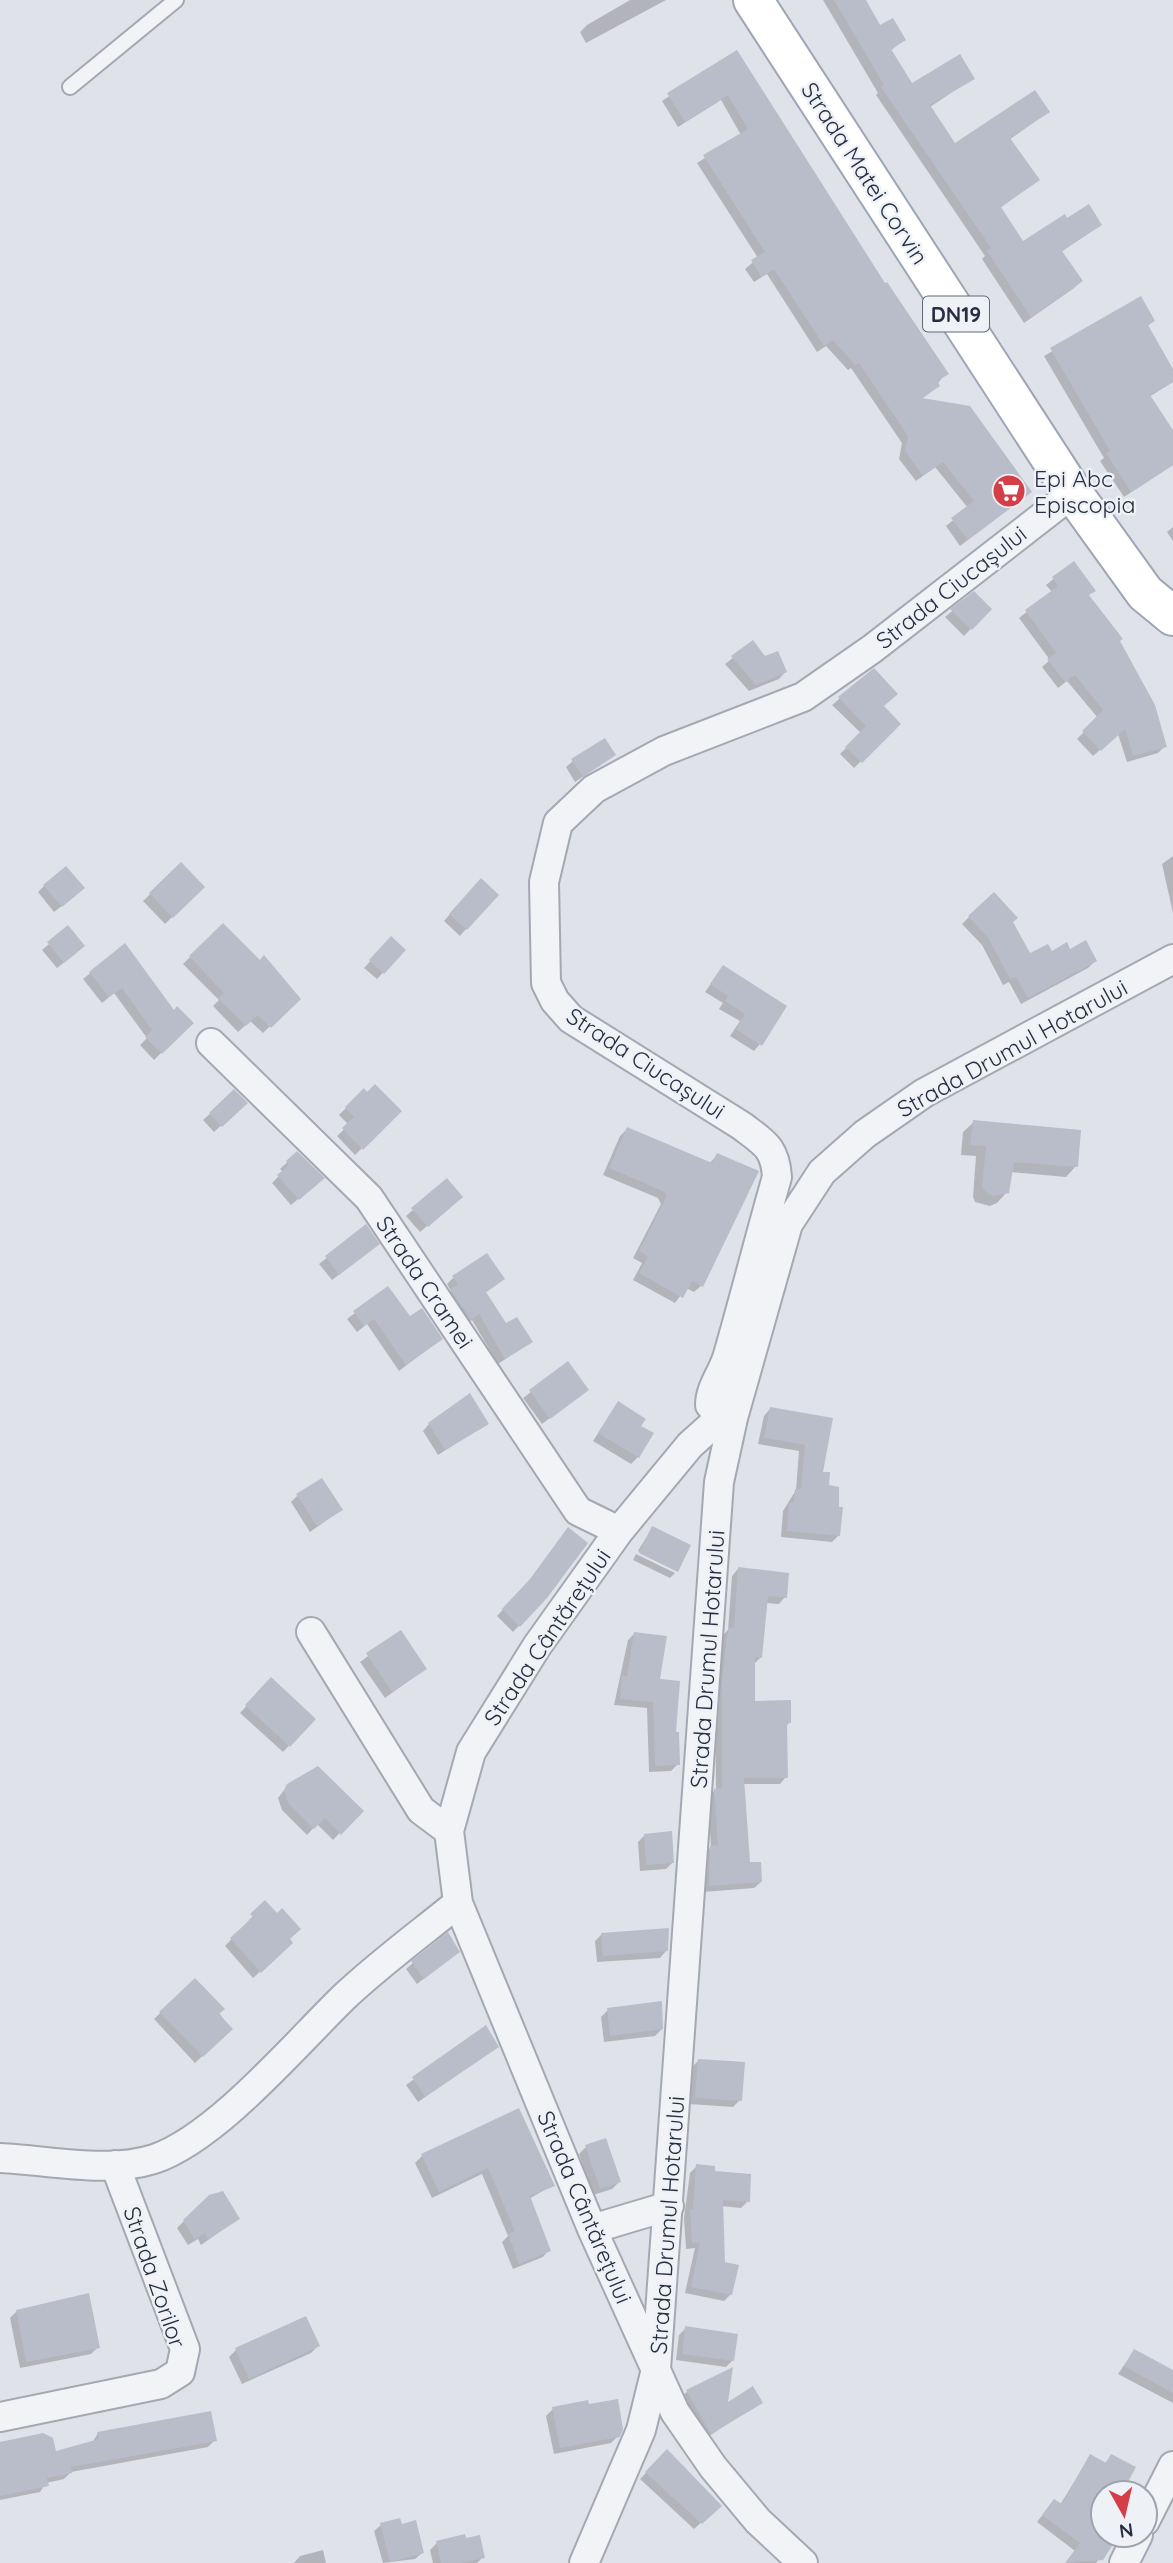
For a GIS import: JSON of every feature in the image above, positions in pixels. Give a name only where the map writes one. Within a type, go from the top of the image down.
[{"type":"main road","name":"Strada Matei Corvin","points":[[753,0],[1073,493],[1146,593],[1173,616]]},
{"type":"street","name":"Strada Ciucașului","points":[[733,1418],[718,1414],[710,1405],[710,1393],[723,1371],[732,1341],[777,1177],[776,1158],[766,1144],[750,1132],[571,1020],[555,1001],[546,983],[544,883],[558,823],[594,789],[664,751],[803,697],[872,649],[1073,493]]},
{"type":"street","name":"Strada Drumul Hotarului","points":[[584,2563],[641,2430],[656,2369],[719,1482],[733,1418],[788,1224],[822,1172],[865,1134],[924,1093],[1173,959]]},
{"type":"street","name":"Strada Cramei","points":[[211,1043],[369,1198],[578,1511],[619,1531]]},
{"type":"street","name":"Strada Cântărețului","points":[[733,1418],[710,1427],[690,1444],[619,1531],[537,1646],[471,1752],[449,1831],[458,1903],[592,2230],[675,2412],[713,2467],[758,2521],[803,2561]]},
{"type":"street","points":[[311,1632],[421,1810],[449,1831]]},
{"type":"street","points":[[0,2158],[115,2165],[152,2160],[194,2139],[346,1996],[458,1903]]},
{"type":"street","name":"Strada Zorilor","points":[[0,2417],[161,2384],[180,2372],[185,2349],[115,2165]]},
{"type":"street","points":[[592,2230],[669,2206]]},
{"type":"street","points":[[1159,2494],[1173,2466]]},
{"type":"lane","points":[[70,87],[176,0]]},
{"type":"building","points":[[834,0],[866,0],[880,25],[893,18],[906,40],[891,49],[912,83],[960,54],[975,79],[930,105],[955,143],[1035,90],[1050,112],[1010,138],[1040,180],[1001,207],[1023,241],[1065,214],[1067,218],[1089,204],[1102,225],[1062,251],[1083,281],[1031,317],[987,251],[991,248],[881,87],[884,85]]},
{"type":"building","points":[[737,50],[885,283],[887,282],[949,374],[937,381],[940,386],[922,398],[970,406],[1032,492],[968,540],[951,518],[974,501],[943,462],[923,476],[905,451],[908,436],[859,363],[855,365],[833,340],[824,346],[774,269],[761,277],[751,260],[765,252],[703,155],[748,129],[728,95],[685,122],[667,93]]},
{"type":"building","points":[[1141,296],[1155,321],[1148,325],[1173,369],[1173,382],[1150,395],[1173,430],[1173,465],[1131,492],[1106,453],[1110,451],[1050,348]]},
{"type":"building","points":[[1074,561],[1096,591],[1089,595],[1123,639],[1120,641],[1155,705],[1167,747],[1133,756],[1125,729],[1101,751],[1082,731],[1103,710],[1075,675],[1065,682],[1047,659],[1056,653],[1025,610],[1058,586],[1052,577]]},
{"type":"building","points":[[974,591],[992,609],[972,630],[950,609]]},
{"type":"building","points":[[753,640],[765,656],[778,651],[787,672],[756,685],[731,656]]},
{"type":"building","points":[[874,668],[898,694],[884,706],[901,724],[862,763],[845,747],[866,726],[838,697]]},
{"type":"building","points":[[605,738],[616,755],[583,777],[571,759]]},
{"type":"building","points":[[181,862],[205,887],[173,918],[149,893]]},
{"type":"building","points":[[66,866],[85,888],[62,907],[43,885]]},
{"type":"building","points":[[481,878],[499,895],[467,930],[449,914]]},
{"type":"building","points":[[994,892],[1018,918],[1013,922],[1030,953],[1048,944],[1052,951],[1067,942],[1070,949],[1086,940],[1097,961],[1028,998],[1016,977],[1010,979],[988,938],[968,916]]},
{"type":"building","points":[[223,923],[260,960],[264,955],[301,999],[271,1028],[258,1015],[246,1026],[218,998],[224,993],[189,956]]},
{"type":"building","points":[[68,925],[85,946],[64,963],[47,942]]},
{"type":"building","points":[[391,936],[406,950],[384,974],[369,960]]},
{"type":"building","points":[[125,943],[174,1010],[177,1006],[194,1023],[162,1054],[145,1037],[152,1030],[122,988],[109,997],[89,972]]},
{"type":"building","points":[[723,965],[787,1006],[762,1046],[736,1029],[745,1014],[725,1001],[728,996],[710,984]]},
{"type":"building","points":[[375,1084],[402,1111],[363,1150],[342,1128],[354,1117],[345,1107],[364,1088],[367,1092]]},
{"type":"building","points":[[234,1089],[248,1103],[222,1127],[209,1113]]},
{"type":"building","points":[[973,1120],[1081,1130],[1078,1167],[1014,1162],[1009,1193],[993,1196],[982,1186],[986,1146],[970,1145]]},
{"type":"building","points":[[627,1127],[712,1163],[717,1153],[759,1171],[703,1287],[692,1281],[683,1298],[639,1273],[648,1256],[639,1251],[667,1196],[665,1192],[609,1168]]},
{"type":"building","points":[[297,1151],[325,1178],[299,1200],[277,1175],[289,1165],[286,1161]]},
{"type":"building","points":[[447,1178],[463,1197],[428,1227],[411,1208]]},
{"type":"building","points":[[366,1224],[380,1244],[339,1275],[325,1256]]},
{"type":"building","points":[[487,1253],[505,1279],[486,1292],[506,1323],[517,1317],[533,1342],[505,1359],[479,1314],[471,1320],[450,1289],[458,1284],[452,1276]]},
{"type":"building","points":[[388,1286],[410,1316],[422,1308],[443,1339],[406,1365],[374,1319],[364,1326],[353,1311]]},
{"type":"building","points":[[568,1361],[589,1390],[550,1419],[529,1390]]},
{"type":"building","points":[[470,1393],[489,1424],[445,1450],[428,1423]]},
{"type":"building","points":[[618,1401],[646,1419],[641,1426],[654,1433],[639,1458],[598,1433]]},
{"type":"building","points":[[770,1407],[833,1418],[823,1472],[830,1472],[829,1485],[839,1487],[839,1507],[843,1507],[840,1536],[787,1531],[789,1503],[794,1503],[795,1489],[801,1489],[805,1445],[764,1438]]},
{"type":"building","points":[[322,1478],[343,1510],[317,1526],[296,1494]]},
{"type":"building","points":[[652,1526],[691,1545],[678,1572],[639,1553]]},
{"type":"building","points":[[568,1527],[588,1543],[547,1598],[520,1627],[502,1609],[530,1579]]},
{"type":"building","points":[[738,1567],[789,1573],[787,1598],[768,1596],[762,1658],[755,1657],[755,1701],[791,1700],[791,1723],[787,1723],[788,1778],[744,1778],[750,1862],[761,1862],[762,1882],[709,1886],[710,1846],[718,1845],[714,1789],[722,1788],[722,1681],[728,1628],[734,1628]]},
{"type":"building","points":[[401,1630],[427,1669],[392,1692],[366,1653]]},
{"type":"building","points":[[634,1632],[667,1636],[660,1679],[680,1681],[676,1732],[679,1732],[680,1765],[655,1766],[653,1702],[620,1699],[622,1675],[627,1676]]},
{"type":"building","points":[[271,1677],[316,1719],[290,1747],[245,1705]]},
{"type":"building","points":[[318,1766],[364,1811],[341,1835],[325,1818],[314,1829],[288,1803],[284,1790],[287,1784]]},
{"type":"building","points":[[672,1831],[674,1863],[646,1865],[644,1834]]},
{"type":"building","points":[[265,1900],[277,1913],[282,1908],[301,1929],[290,1939],[293,1943],[261,1973],[230,1938],[253,1917],[250,1914]]},
{"type":"building","points":[[669,1928],[668,1951],[603,1956],[601,1933]]},
{"type":"building","points":[[448,1932],[460,1952],[424,1979],[411,1961]]},
{"type":"building","points":[[195,1978],[225,2009],[219,2014],[233,2029],[203,2057],[159,2012]]},
{"type":"building","points":[[662,2001],[663,2029],[610,2036],[607,2008]]},
{"type":"building","points":[[486,2025],[499,2047],[425,2097],[412,2077]]},
{"type":"building","points":[[698,2059],[745,2062],[742,2101],[695,2098]]},
{"type":"building","points":[[519,2108],[555,2186],[530,2196],[551,2251],[519,2264],[508,2234],[515,2231],[488,2168],[439,2192],[421,2154]]},
{"type":"building","points":[[606,2138],[621,2182],[600,2189],[585,2145]]},
{"type":"building","points":[[696,2164],[715,2166],[715,2171],[751,2174],[750,2202],[723,2200],[725,2262],[739,2265],[732,2295],[691,2287],[700,2242],[692,2243],[690,2209],[693,2209]]},
{"type":"building","points":[[223,2191],[240,2219],[208,2239],[205,2233],[195,2240],[183,2220],[209,2195]]},
{"type":"building","points":[[89,2293],[100,2348],[26,2362],[16,2310]]},
{"type":"building","points":[[306,2316],[320,2346],[249,2379],[235,2348]]},
{"type":"building","points":[[685,2326],[738,2334],[734,2361],[682,2354]]},
{"type":"building","points":[[1134,2349],[1173,2370],[1173,2393],[1124,2366]]},
{"type":"building","points":[[733,2367],[728,2402],[753,2386],[763,2403],[711,2434],[686,2390]]},
{"type":"building","points":[[618,2399],[623,2429],[620,2437],[560,2448],[552,2407],[588,2400],[589,2404]]},
{"type":"building","points":[[211,2411],[217,2441],[71,2467],[72,2473],[47,2478],[49,2486],[0,2496],[0,2442],[43,2433],[53,2438],[56,2451],[99,2439],[97,2432]]},
{"type":"building","points":[[667,2449],[722,2506],[702,2524],[645,2472]]},
{"type":"building","points":[[1090,2454],[1106,2463],[1111,2454],[1136,2467],[1130,2479],[1089,2479],[1089,2549],[1110,2549],[1103,2560],[1065,2563],[1080,2543],[1042,2515],[1054,2499],[1062,2504]]},
{"type":"building","points":[[400,2518],[402,2524],[416,2520],[424,2553],[390,2562],[380,2523]]},
{"type":"building","points":[[465,2534],[466,2538],[480,2535],[485,2558],[462,2563],[441,2563],[436,2541]]},
{"type":"place","name":"Epi Abc Episcopia","points":[[1009,491]]}]
